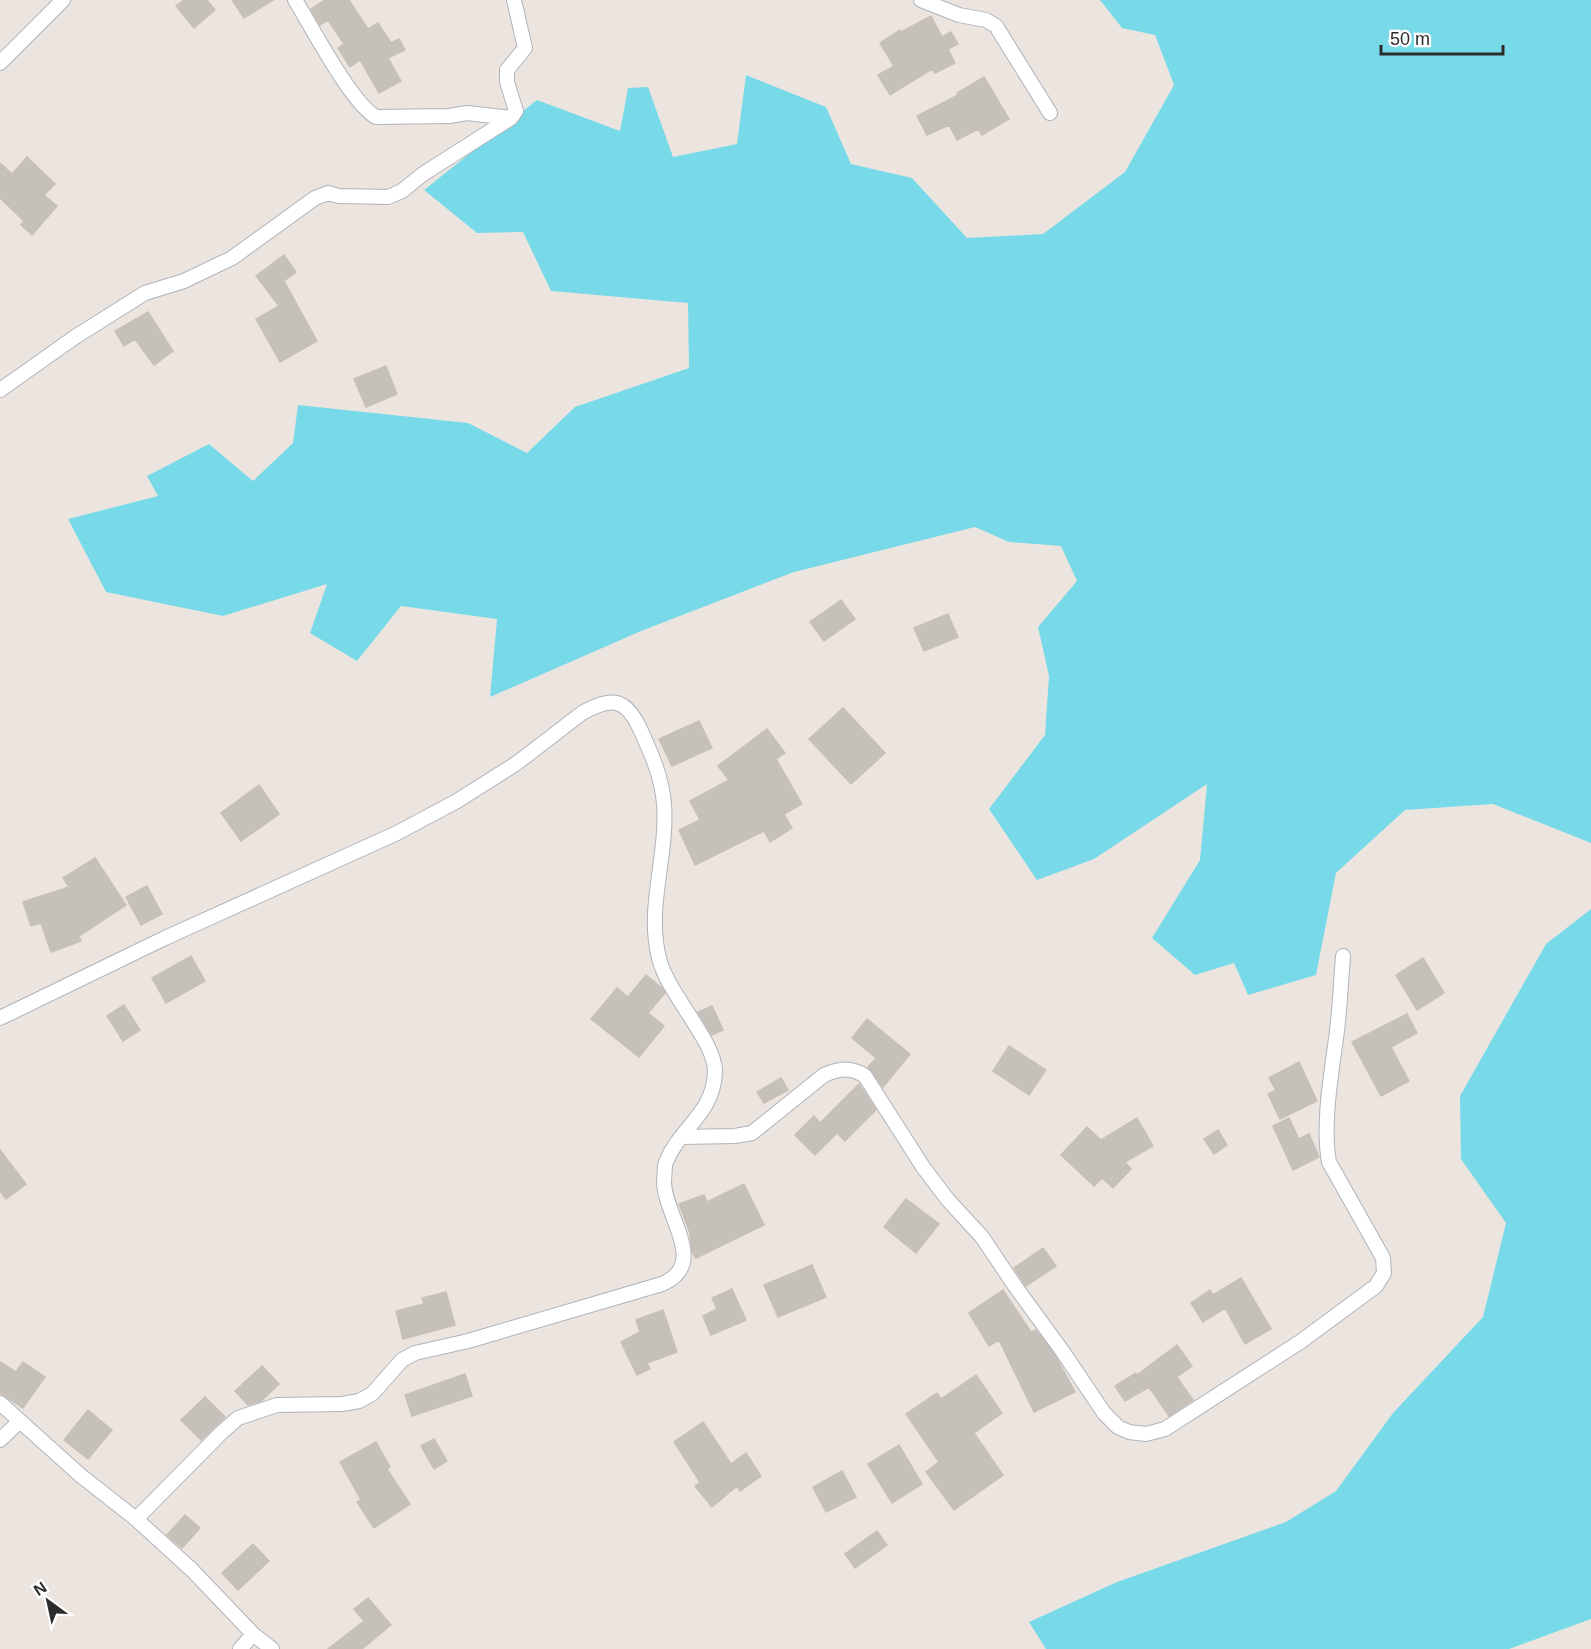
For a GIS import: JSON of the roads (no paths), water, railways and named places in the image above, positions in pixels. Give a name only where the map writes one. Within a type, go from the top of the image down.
[{"type":"street","points":[[0,63],[63,0]]},
{"type":"street","points":[[295,0],[351,91],[369,113],[376,117],[449,116],[467,113],[511,118]]},
{"type":"street","points":[[0,390],[75,337],[145,293],[184,281],[232,258],[315,198],[328,193],[339,196],[388,197],[402,191],[423,174],[511,118],[516,111],[507,82],[507,70],[525,48],[514,0]]},
{"type":"street","points":[[921,0],[959,15],[986,20],[996,26],[1050,113]]},
{"type":"street","points":[[0,1018],[165,938],[397,833],[458,801],[517,763],[582,713],[608,702],[619,702],[628,708],[637,722],[661,778],[664,826],[656,886],[655,940],[666,978],[711,1052],[715,1070],[710,1098],[702,1113],[681,1137],[666,1163],[664,1195],[685,1251],[682,1266],[674,1279],[468,1341],[415,1353],[402,1360],[372,1394],[359,1401],[342,1404],[278,1405],[238,1418],[136,1519]]},
{"type":"street","points":[[681,1137],[735,1136],[752,1133],[824,1075],[835,1070],[853,1068],[866,1076],[923,1167],[948,1200],[982,1238],[1104,1413],[1118,1427],[1129,1432],[1146,1434],[1165,1430],[1300,1342],[1376,1286],[1384,1273],[1383,1258],[1329,1162],[1327,1148],[1342,956]]},
{"type":"street","points":[[0,1403],[80,1475],[136,1519],[192,1570],[253,1634],[272,1649]]},
{"type":"street","points":[[0,1440],[20,1422]]},
{"type":"street","points":[[240,1649],[253,1634]]},
{"type":"water","points":[[1100,0],[1591,0],[1591,843],[1493,804],[1405,810],[1336,873],[1316,975],[1248,995],[1234,963],[1195,975],[1152,938],[1200,860],[1207,784],[1094,859],[1037,880],[989,809],[1045,735],[1049,676],[1038,627],[1077,581],[1061,546],[1009,542],[975,527],[794,572],[641,631],[490,697],[497,619],[401,606],[357,661],[310,633],[327,584],[223,616],[106,592],[68,519],[158,496],[147,476],[209,444],[253,481],[293,443],[298,405],[468,423],[527,453],[575,407],[689,368],[688,303],[551,291],[523,232],[477,233],[424,190],[537,100],[620,131],[628,88],[648,87],[673,157],[737,144],[746,75],[826,107],[851,164],[912,178],[967,238],[1043,234],[1125,172],[1174,85],[1155,35],[1122,28]]},
{"type":"water","points":[[1591,909],[1591,1619],[1509,1649],[1046,1649],[1029,1622],[1117,1582],[1286,1522],[1336,1491],[1393,1413],[1483,1317],[1506,1223],[1461,1159],[1460,1096],[1546,944]]}]
